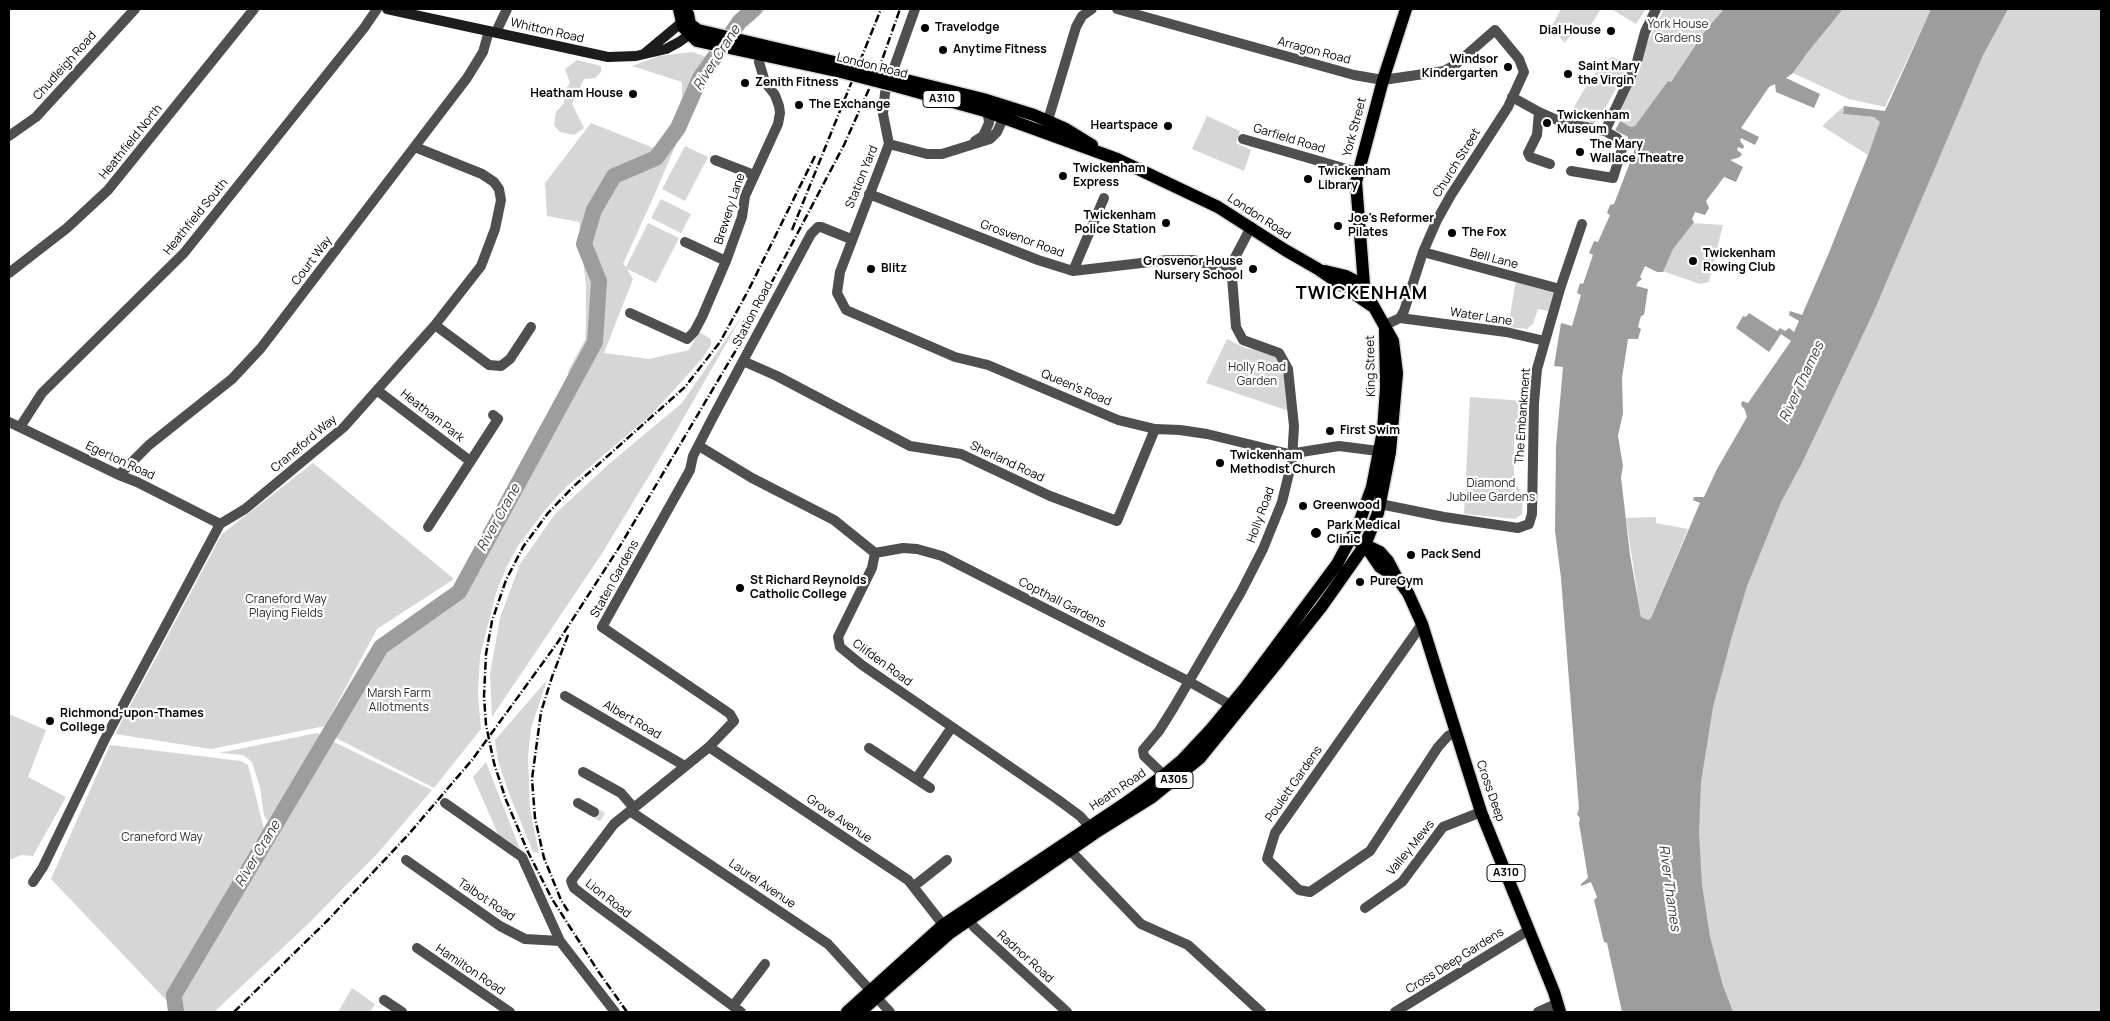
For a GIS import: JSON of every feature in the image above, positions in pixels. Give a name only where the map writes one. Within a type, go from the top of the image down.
[{"type":"main road","name":"Whitton Road","points":[[387,9],[400,10],[595,55],[623,57],[666,49],[688,23]]},
{"type":"main road","points":[[680,9],[688,23]]},
{"type":"main road","name":"York Street","points":[[1364,285],[1355,194],[1357,172],[1383,80],[1406,9]]},
{"type":"main road","name":"London Road","points":[[688,23],[697,41],[718,40],[842,68],[1006,112],[1046,126],[1202,199],[1318,269],[1374,308]]},
{"type":"main road","name":"London Road","points":[[900,83],[985,111],[1006,112]]},
{"type":"main road","name":"London Road","points":[[1318,269],[1342,274],[1364,285],[1374,308],[1385,325]]},
{"type":"main road","name":"King Street","points":[[1365,545],[1380,504],[1385,452],[1397,373],[1394,347],[1385,325]]},
{"type":"main road","name":"King Street","points":[[1352,538],[1385,452]]},
{"type":"main road","name":"Cross Deep","points":[[1352,538],[1365,545],[1373,560],[1396,578],[1408,593],[1422,624],[1481,812],[1559,1008]]},
{"type":"main road","name":"Heath Road","points":[[1235,708],[1316,594],[1352,538]]},
{"type":"main road","name":"Heath Road","points":[[847,1012],[873,993],[946,929],[1067,847],[1151,798],[1212,729],[1235,708],[1322,606],[1365,545]]},
{"type":"main road","name":"Heath Road","points":[[1067,847],[1089,826],[1168,779]]},
{"type":"main road","name":"Heath Road","points":[[860,1012],[873,993]]},
{"type":"street","name":"Chudleigh Road","points":[[9,136],[36,117],[135,9]]},
{"type":"street","name":"Heathfield North","points":[[9,273],[67,228],[108,190],[254,9]]},
{"type":"street","name":"Heathfield South","points":[[20,427],[42,393],[184,253],[364,28],[377,9]]},
{"type":"street","name":"Court Way","points":[[118,475],[149,446],[203,403],[247,364],[415,147],[482,55],[507,9]]},
{"type":"street","name":"Station Yard","points":[[851,239],[889,144],[883,114],[885,93],[915,9]]},
{"type":"street","points":[[1046,126],[1076,27],[1082,16],[1092,9]]},
{"type":"street","name":"Arragon Road","points":[[1117,9],[1354,75],[1383,80],[1444,71],[1455,65],[1495,30]]},
{"type":"street","points":[[1605,131],[1636,65],[1645,32],[1656,9]]},
{"type":"street","name":"Church Street","points":[[1400,318],[1423,252],[1451,195],[1512,97],[1524,72],[1519,59],[1495,30]]},
{"type":"street","name":"Brewery Lane","points":[[630,314],[687,339],[694,332],[702,317],[742,217],[745,196],[778,124],[780,113],[776,95],[765,82],[754,49]]},
{"type":"street","points":[[1512,97],[1564,123],[1605,131],[1617,138],[1623,146],[1613,178],[1571,171]]},
{"type":"street","points":[[970,144],[983,136],[987,130],[990,119],[985,111]]},
{"type":"street","points":[[889,144],[934,155],[990,139],[997,132],[1006,112]]},
{"type":"street","points":[[1539,112],[1537,135],[1528,153],[1530,157],[1550,164]]},
{"type":"street","name":"Garfield Road","points":[[1243,139],[1357,172]]},
{"type":"street","name":"Craneford Way","points":[[220,524],[245,509],[303,463],[344,427],[435,325],[481,266],[494,229],[501,200],[499,189],[494,182],[482,174],[415,147]]},
{"type":"street","points":[[715,160],[754,174]]},
{"type":"street","name":"Grosvenor Road","points":[[869,194],[1024,255],[1073,271],[1167,260],[1194,260],[1231,271]]},
{"type":"street","points":[[1073,271],[1104,198]]},
{"type":"street","name":"The Embankment","points":[[1380,504],[1444,517],[1508,526],[1523,527],[1528,524],[1532,514],[1537,369],[1560,289],[1582,224]]},
{"type":"street","name":"Station Road","points":[[699,446],[788,274],[814,230],[821,227],[851,239]]},
{"type":"street","name":"Holly Road","points":[[1168,779],[1142,753],[1159,731],[1241,592],[1263,549],[1282,502],[1292,454],[1294,426],[1288,369],[1279,354],[1246,342],[1240,337],[1236,327],[1231,265],[1251,227]]},
{"type":"street","name":"Queen's Road","points":[[851,239],[840,272],[837,293],[846,310],[954,357],[988,364],[1118,420],[1155,429],[1207,434],[1292,454],[1339,446],[1385,452]]},
{"type":"street","points":[[685,242],[726,261]]},
{"type":"street","name":"Bell Lane","points":[[1423,252],[1560,289]]},
{"type":"street","points":[[1385,325],[1400,318]]},
{"type":"street","name":"Water Lane","points":[[1400,318],[1506,332],[1545,341]]},
{"type":"street","points":[[435,325],[489,365],[501,366],[510,359],[530,327]]},
{"type":"street","name":"Sherland Road","points":[[743,361],[777,376],[910,446],[961,454],[1050,496],[1117,520],[1155,429]]},
{"type":"street","name":"Heatham Park","points":[[378,391],[470,461]]},
{"type":"street","name":"Heatham Park","points":[[428,527],[498,419],[493,415]]},
{"type":"street","name":"Egerton Road","points":[[9,422],[118,475],[137,482],[220,524]]},
{"type":"street","points":[[699,446],[752,478],[834,520],[875,553]]},
{"type":"street","name":"Staten Gardens","points":[[699,446],[693,456],[690,470],[602,627],[730,714],[734,721],[709,747]]},
{"type":"street","points":[[33,882],[43,867],[105,739],[220,524]]},
{"type":"street","name":"Copthall Gardens","points":[[875,553],[903,548],[917,549],[942,556],[1188,680],[1235,708]]},
{"type":"street","name":"Clifden Road","points":[[875,553],[872,568],[838,637],[840,647],[862,665],[1080,816],[1089,826]]},
{"type":"street","name":"Poulett Gardens","points":[[1422,624],[1275,833],[1267,859],[1299,890],[1310,892],[1370,851],[1438,747],[1448,736],[1456,732]]},
{"type":"street","name":"Albert Road","points":[[565,696],[684,766]]},
{"type":"street","points":[[916,779],[952,727]]},
{"type":"street","name":"Lion Road","points":[[709,747],[632,810],[611,822],[571,881],[574,888],[737,1009]]},
{"type":"street","name":"Grove Avenue","points":[[709,747],[914,886],[946,929]]},
{"type":"street","points":[[869,748],[930,788]]},
{"type":"street","name":"Laurel Avenue","points":[[583,772],[621,793],[632,810],[828,944],[890,1012]]},
{"type":"street","points":[[445,802],[522,857],[560,941],[615,1012]]},
{"type":"street","points":[[578,803],[594,812]]},
{"type":"street","name":"Valley Mews","points":[[1365,908],[1402,882],[1443,827],[1481,812]]},
{"type":"street","points":[[1067,847],[1141,924],[1188,945],[1261,1012]]},
{"type":"street","name":"Talbot Road","points":[[406,860],[500,926],[525,939],[560,941]]},
{"type":"street","points":[[914,886],[947,860]]},
{"type":"street","name":"Radnor Road","points":[[966,915],[974,928],[1067,1012]]},
{"type":"street","name":"Cross Deep Gardens","points":[[1395,1012],[1529,930]]},
{"type":"street","name":"Hamilton Road","points":[[416,948],[510,1012]]},
{"type":"street","points":[[737,1009],[765,964]]},
{"type":"street","points":[[384,1000],[402,1012]]},
{"type":"street","points":[[1538,1012],[1559,1008]]},
{"type":"green space","points":[[745,9],[766,9],[747,27],[733,23]]},
{"type":"green space","points":[[1561,9],[1601,9],[1584,36],[1574,30],[1565,43],[1549,26],[1551,23],[1553,24]]},
{"type":"green space","name":"York House Gardens","points":[[1611,9],[1646,9],[1636,24]]},
{"type":"green space","name":"York House Gardens","points":[[1664,9],[1724,9],[1705,31],[1671,82],[1668,81],[1635,126],[1631,127],[1620,121],[1619,115],[1648,41]]},
{"type":"green space","points":[[1843,9],[1931,9],[1885,107],[1849,99],[1793,73]]},
{"type":"green space","points":[[1998,9],[2101,9],[2101,1012],[1726,1012],[1704,930],[1692,843],[1701,745],[1755,546]]},
{"type":"green space","name":"Marsh Farm Allotments","points":[[692,52],[707,57],[691,109],[623,264],[626,267],[648,223],[679,238],[656,283],[627,269],[633,279],[604,353],[649,359],[689,350],[699,332],[711,339],[711,345],[702,359],[652,414],[567,486],[545,510],[518,546],[506,568],[496,593],[480,656],[478,694],[481,729],[434,788],[334,737],[384,654],[462,594],[572,388],[568,371],[585,340],[586,325],[586,287],[579,222],[547,216],[545,183],[591,123],[654,148],[660,143],[671,124],[682,98],[682,82],[632,66],[659,56]]},
{"type":"green space","points":[[1613,57],[1629,65],[1598,121],[1590,125],[1568,118],[1582,93],[1604,61]]},
{"type":"green space","points":[[577,60],[601,66],[601,72],[595,78],[584,79],[572,104],[584,128],[574,135],[560,132],[554,125],[556,112],[564,103],[564,91],[570,83],[565,69]]},
{"type":"green space","points":[[1844,106],[1843,114],[1874,117],[1881,122],[1868,155],[1822,126]]},
{"type":"green space","points":[[1207,116],[1240,131],[1236,143],[1251,150],[1244,171],[1192,149]]},
{"type":"green space","points":[[685,146],[708,157],[685,201],[662,189]]},
{"type":"green space","points":[[661,199],[691,214],[681,233],[651,218]]},
{"type":"green space","points":[[1677,222],[1723,225],[1709,282],[1700,284],[1645,265]]},
{"type":"green space","points":[[1516,280],[1554,291],[1548,311],[1538,309],[1533,324],[1527,329],[1508,327]]},
{"type":"green space","points":[[742,316],[672,438],[601,555],[492,717],[490,674],[500,618],[520,564],[555,514],[610,463],[682,403]]},
{"type":"green space","name":"Holly Road Garden","points":[[1227,339],[1245,348],[1271,352],[1280,361],[1287,380],[1292,412],[1206,383]]},
{"type":"green space","name":"Diamond Jubilee Gardens","points":[[1470,397],[1525,401],[1525,414],[1517,431],[1514,445],[1514,473],[1516,483],[1523,496],[1522,514],[1515,519],[1464,514]]},
{"type":"green space","name":"Craneford Way Playing Fields","points":[[313,463],[454,579],[377,629],[325,726],[211,749],[115,734],[222,534]]},
{"type":"green space","points":[[1656,517],[1656,523],[1688,529],[1651,618],[1648,620],[1641,617],[1626,518]]},
{"type":"green space","points":[[547,680],[531,728],[528,757],[530,809],[539,853],[533,852],[510,796],[498,761],[495,740]]},
{"type":"green space","points":[[9,714],[46,730],[28,777],[66,797],[33,856],[22,855],[9,860]]},
{"type":"green space","points":[[317,733],[324,736],[268,821],[264,816],[260,787],[252,762],[243,755],[219,753]]},
{"type":"green space","points":[[332,741],[432,790],[377,854],[308,924],[214,1012],[182,1012],[183,993]]},
{"type":"green space","name":"Craneford Way","points":[[110,745],[241,761],[248,765],[264,829],[172,988],[169,1003],[51,879]]},
{"type":"green space","points":[[486,762],[520,849],[498,834],[473,777]]},
{"type":"green space","points":[[352,988],[375,1004],[370,1012],[338,1012]]},
{"type":"water","name":"River Thames","points":[[1724,9],[1843,9],[1793,73],[1786,78],[1820,94],[1814,108],[1776,92],[1775,84],[1769,87],[1741,128],[1759,137],[1755,145],[1741,138],[1740,141],[1744,146],[1743,149],[1738,147],[1737,150],[1742,154],[1740,157],[1730,160],[1743,167],[1736,182],[1724,177],[1706,201],[1709,208],[1705,215],[1695,212],[1692,219],[1694,222],[1673,249],[1663,272],[1657,272],[1645,266],[1640,277],[1642,279],[1636,286],[1648,289],[1644,315],[1641,316],[1638,327],[1641,329],[1638,339],[1628,339],[1622,378],[1623,413],[1618,436],[1623,466],[1621,477],[1630,555],[1641,617],[1648,620],[1651,618],[1700,503],[1693,500],[1694,497],[1704,497],[1717,469],[1747,417],[1741,405],[1742,401],[1748,403],[1791,341],[1781,334],[1769,352],[1736,328],[1743,316],[1746,317],[1749,313],[1777,331],[1780,328],[1785,331],[1789,328],[1794,332],[1799,321],[1789,315],[1790,311],[1802,315],[1868,155],[1880,122],[1874,117],[1843,114],[1844,106],[1885,111],[1931,9],[2008,9],[1983,55],[1874,311],[1802,463],[1781,502],[1747,586],[1732,636],[1713,707],[1701,782],[1699,832],[1702,885],[1710,937],[1723,986],[1733,1012],[1622,1012],[1607,943],[1604,942],[1594,900],[1597,897],[1591,882],[1581,886],[1588,878],[1579,823],[1580,818],[1577,814],[1579,809],[1561,578],[1555,531],[1556,446],[1563,367],[1554,366],[1561,323],[1572,326],[1581,295],[1577,293],[1580,283],[1583,284],[1593,255],[1589,253],[1594,241],[1598,242],[1610,215],[1607,213],[1610,205],[1614,204],[1634,152],[1634,144],[1628,137],[1615,130],[1620,121],[1631,127],[1635,126],[1668,81],[1671,82],[1705,31]]},
{"type":"waterway","name":"River Crane","points":[[176,1012],[174,995],[381,647],[459,592],[595,342],[599,281],[584,244],[594,210],[614,176],[656,158],[678,128],[700,78],[740,21],[754,9]]},
{"type":"tunnel","points":[[594,812],[607,820]]},
{"type":"railway","points":[[792,230],[881,9]]},
{"type":"railway","points":[[234,1012],[328,920],[408,835],[472,760],[558,642],[620,546],[736,350],[844,145],[882,60],[900,9]]},
{"type":"railway","points":[[627,1012],[552,899],[528,852],[506,800],[494,763],[486,725],[484,696],[486,654],[492,621],[506,580],[523,547],[548,513],[574,486],[685,387],[720,342],[748,291],[816,154]]},
{"type":"railway","points":[[568,635],[541,712],[532,779],[535,818],[544,858],[561,900],[568,911]]},
{"type":"place","name":"Travelodge","points":[[925,28]]},
{"type":"place","name":"Dial House","points":[[1611,31]]},
{"type":"place","name":"Anytime Fitness","points":[[943,50]]},
{"type":"place","name":"Windsor Kindergarten","points":[[1508,67]]},
{"type":"place","name":"Saint Mary the Virgin","points":[[1568,74]]},
{"type":"place","name":"Zenith Fitness","points":[[745,83]]},
{"type":"place","name":"Heatham House","points":[[633,94]]},
{"type":"place","name":"The Exchange","points":[[799,105]]},
{"type":"place","name":"Twickenham Museum","points":[[1547,123]]},
{"type":"place","name":"Heartspace","points":[[1168,126]]},
{"type":"place","name":"The Mary Wallace Theatre","points":[[1580,152]]},
{"type":"place","name":"Twickenham Express","points":[[1063,176]]},
{"type":"place","name":"Twickenham Library","points":[[1308,179]]},
{"type":"place","name":"Twickenham Police Station","points":[[1166,223]]},
{"type":"place","name":"Joe's Reformer Pilates","points":[[1338,226]]},
{"type":"place","name":"The Fox","points":[[1452,233]]},
{"type":"place","name":"Twickenham Rowing Club","points":[[1693,261]]},
{"type":"place","name":"Blitz","points":[[871,269]]},
{"type":"place","name":"Grosvenor House Nursery School","points":[[1253,269]]},
{"type":"place","name":"First Swim","points":[[1330,431]]},
{"type":"place","name":"Twickenham Methodist Church","points":[[1220,463]]},
{"type":"place","name":"Greenwood","points":[[1303,506]]},
{"type":"place","name":"Park Medical Clinic","points":[[1316,533]]},
{"type":"place","name":"Pack Send","points":[[1411,555]]},
{"type":"place","name":"PureGym","points":[[1360,582]]},
{"type":"place","name":"St Richard Reynolds Catholic College","points":[[740,588]]},
{"type":"place","name":"Richmond-upon-Thames College","points":[[50,721]]},
{"type":"district","name":"TWICKENHAM","points":[[1362,294]]}]
